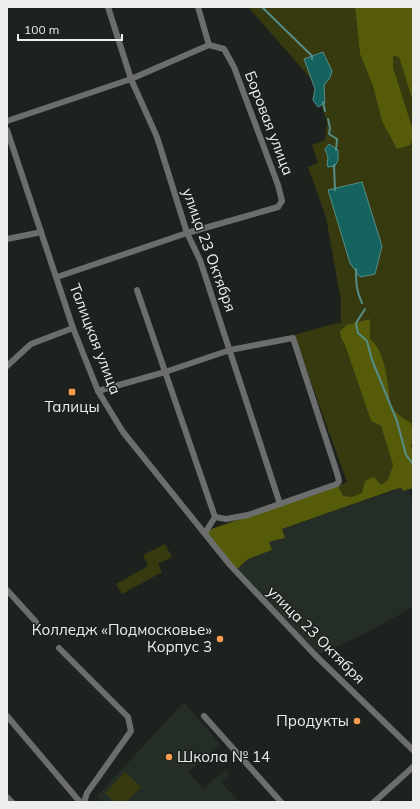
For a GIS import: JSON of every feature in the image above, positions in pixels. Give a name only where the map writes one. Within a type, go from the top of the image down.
[{"type":"street","name":"улица 23 Октября","points":[[108,7],[130,70],[131,79],[157,137],[188,233],[200,260],[280,504]]},
{"type":"street","points":[[7,121],[131,79],[209,45],[198,7]]},
{"type":"street","name":"Боровая улица","points":[[188,233],[278,207],[282,201],[278,185],[234,67],[224,49],[209,45]]},
{"type":"street","name":"Талицкая улица","points":[[7,130],[73,328],[98,391],[123,432],[205,533]]},
{"type":"street","points":[[7,239],[41,231]]},
{"type":"street","points":[[57,277],[188,233]]},
{"type":"street","points":[[137,290],[214,517],[205,533]]},
{"type":"street","points":[[7,366],[31,344],[73,328]]},
{"type":"street","points":[[98,391],[165,372],[230,350],[293,338],[338,477],[337,484],[248,515],[226,519],[214,517]]},
{"type":"street","name":"улица 23 Октября","points":[[205,533],[230,566],[297,637],[413,750]]},
{"type":"street","points":[[7,590],[36,622]]},
{"type":"street","points":[[59,648],[128,717],[131,731],[87,793],[84,802]]},
{"type":"street","points":[[7,716],[80,802]]},
{"type":"street","points":[[204,716],[281,802]]},
{"type":"street","points":[[374,802],[413,767]]},
{"type":"street","points":[[7,797],[12,802]]},
{"type":"shaded area","points":[[355,7],[413,7],[413,102],[399,57],[393,56],[393,67],[413,130],[413,138],[410,145],[397,149],[382,121],[373,86],[360,54]]},
{"type":"shaded area","points":[[370,319],[370,339],[378,349],[384,362],[390,402],[397,413],[411,423],[413,434],[411,446],[413,449],[413,488],[403,491],[401,488],[396,489],[282,529],[285,538],[269,542],[272,550],[248,559],[235,571],[205,533],[214,528],[338,486],[343,496],[351,497],[362,493],[365,481],[374,477],[381,485],[388,480],[393,465],[381,426],[371,421],[345,345],[341,338],[340,331],[347,325]]},
{"type":"shaded area","points":[[401,488],[403,491],[408,489],[413,503],[413,607],[372,630],[334,648],[315,655],[235,571],[248,559],[271,550],[269,542],[279,540],[282,529]]},
{"type":"shaded area","name":"Школа № 14","points":[[184,702],[220,744],[188,772],[203,789],[225,770],[229,775],[221,782],[239,802],[103,802],[97,796]]},
{"type":"green space","points":[[248,7],[355,7],[360,54],[373,86],[410,145],[413,138],[413,433],[411,423],[397,413],[390,402],[384,363],[378,349],[370,339],[370,319],[356,323],[341,338],[345,345],[371,421],[381,426],[393,465],[388,480],[381,485],[365,481],[362,493],[351,497],[343,497],[338,486],[347,482],[294,335],[341,323],[341,301],[326,217],[308,167],[318,163],[312,145],[325,140],[327,122],[312,80]]},
{"type":"green space","points":[[393,56],[399,57],[413,102],[413,130],[393,67]]},
{"type":"green space","points":[[165,544],[172,557],[158,564],[162,572],[122,594],[116,584],[148,566],[143,555]]},
{"type":"green space","points":[[125,772],[141,787],[127,802],[115,802],[105,793]]},
{"type":"water","points":[[323,52],[332,71],[330,78],[324,86],[325,103],[318,107],[313,100],[315,89],[304,59]]},
{"type":"water","points":[[329,144],[338,150],[338,160],[335,166],[328,167],[328,157],[325,149]]},
{"type":"water","points":[[362,182],[382,246],[375,274],[360,277],[350,263],[328,190]]},
{"type":"waterway","points":[[262,7],[312,56],[312,59]]},
{"type":"waterway","points":[[323,102],[325,111]]},
{"type":"waterway","points":[[328,119],[330,128],[329,134],[337,139],[336,150]]},
{"type":"waterway","points":[[334,165],[335,190]]},
{"type":"waterway","points":[[356,269],[357,286],[362,303]]},
{"type":"waterway","points":[[365,309],[356,323],[358,333],[367,341],[372,360],[397,421],[406,455],[413,464]]},
{"type":"place","name":"Талицы","points":[[72,392]]},
{"type":"place","name":"Колледж «Подмосковье» Корпус 3","points":[[220,639]]},
{"type":"place","name":"Продукты","points":[[357,721]]},
{"type":"place","name":"Школа № 14","points":[[169,757]]}]
